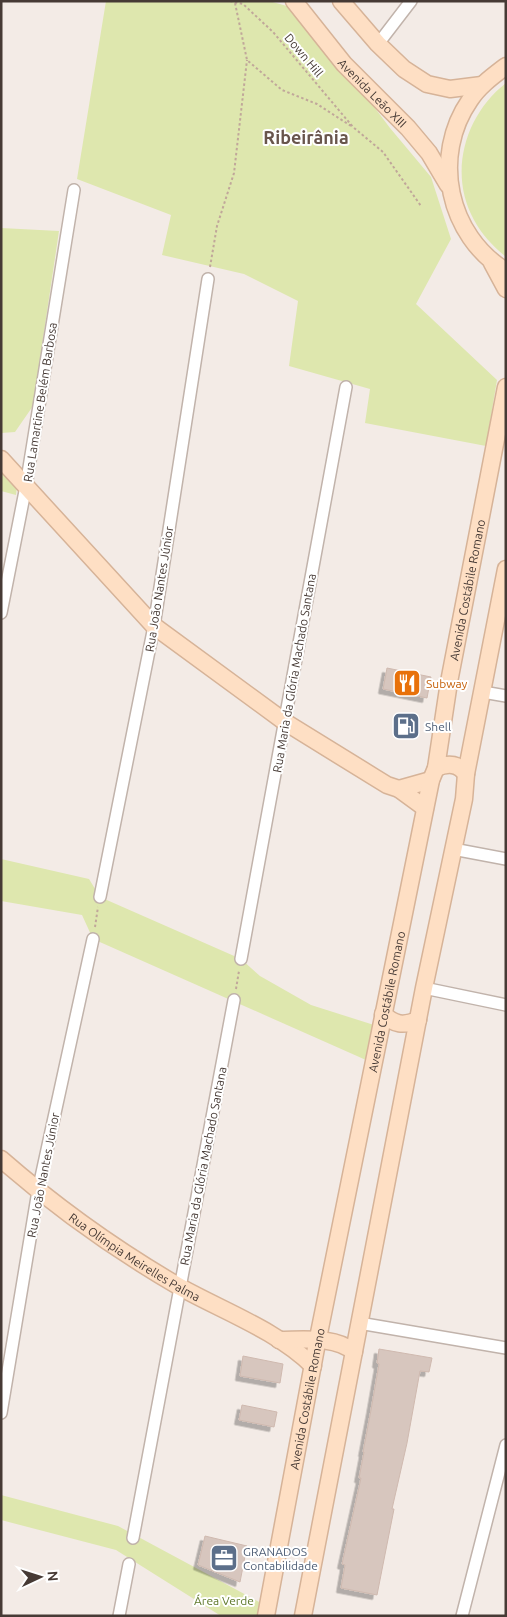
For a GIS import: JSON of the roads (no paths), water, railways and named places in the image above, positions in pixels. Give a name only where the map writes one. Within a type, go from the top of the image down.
[{"type":"main road","name":"Avenida Leão XIII","points":[[294,1],[344,64],[408,128],[429,153],[450,187]]},
{"type":"main road","points":[[341,1],[378,44],[404,69],[427,84],[450,89],[482,85]]},
{"type":"main road","points":[[506,66],[482,85],[469,100],[455,127],[449,157],[450,187],[458,218],[475,246],[492,263],[506,271]]},
{"type":"main road","points":[[492,263],[506,289]]},
{"type":"main road","name":"Avenida Costábile Romano","points":[[266,1616],[317,1341],[433,774],[506,386]]},
{"type":"main road","points":[[1,459],[154,626],[285,722],[387,785],[399,789],[425,808]]},
{"type":"main road","points":[[303,1616],[424,988],[464,798],[466,774],[506,569]]},
{"type":"main road","points":[[399,789],[451,764],[460,767],[466,774]]},
{"type":"main road","points":[[383,1014],[396,1023],[405,1024],[418,1020]]},
{"type":"main road","name":"Rua Olímpia Meirelles Palma","points":[[1,1159],[38,1191],[111,1244],[180,1286],[280,1340],[302,1355],[313,1366]]},
{"type":"main road","name":"Rua Olímpia Meirelles Palma","points":[[280,1340],[334,1341],[341,1343],[354,1352]]},
{"type":"street","points":[[378,44],[411,1]]},
{"type":"street","name":"Rua Lamartine Belém Barbosa","points":[[1,614],[26,486],[74,190]]},
{"type":"street","name":"Rua João Nantes Júnior","points":[[100,897],[154,626],[208,279]]},
{"type":"street","name":"Rua Maria da Glória Machado Santana","points":[[241,959],[346,387]]},
{"type":"street","points":[[483,692],[506,696]]},
{"type":"street","points":[[453,850],[506,859]]},
{"type":"street","name":"Rua João Nantes Júnior","points":[[1,1413],[38,1191],[93,938]]},
{"type":"street","points":[[424,988],[506,1005]]},
{"type":"street","name":"Rua Maria da Glória Machado Santana","points":[[133,1538],[234,1000]]},
{"type":"street","points":[[359,1323],[506,1348]]},
{"type":"street","points":[[462,1616],[506,1446]]},
{"type":"street","points":[[119,1616],[129,1564]]},
{"type":"place","name":"Subway","points":[[407,683]]},
{"type":"place","name":"Shell","points":[[406,726]]},
{"type":"place","name":"GRANADOS Contabilidade","points":[[224,1558]]},
{"type":"district","name":"Ribeirânia","points":[[306,137]]},
{"type":"park label","name":"Área Verde","points":[[224,1600]]}]
